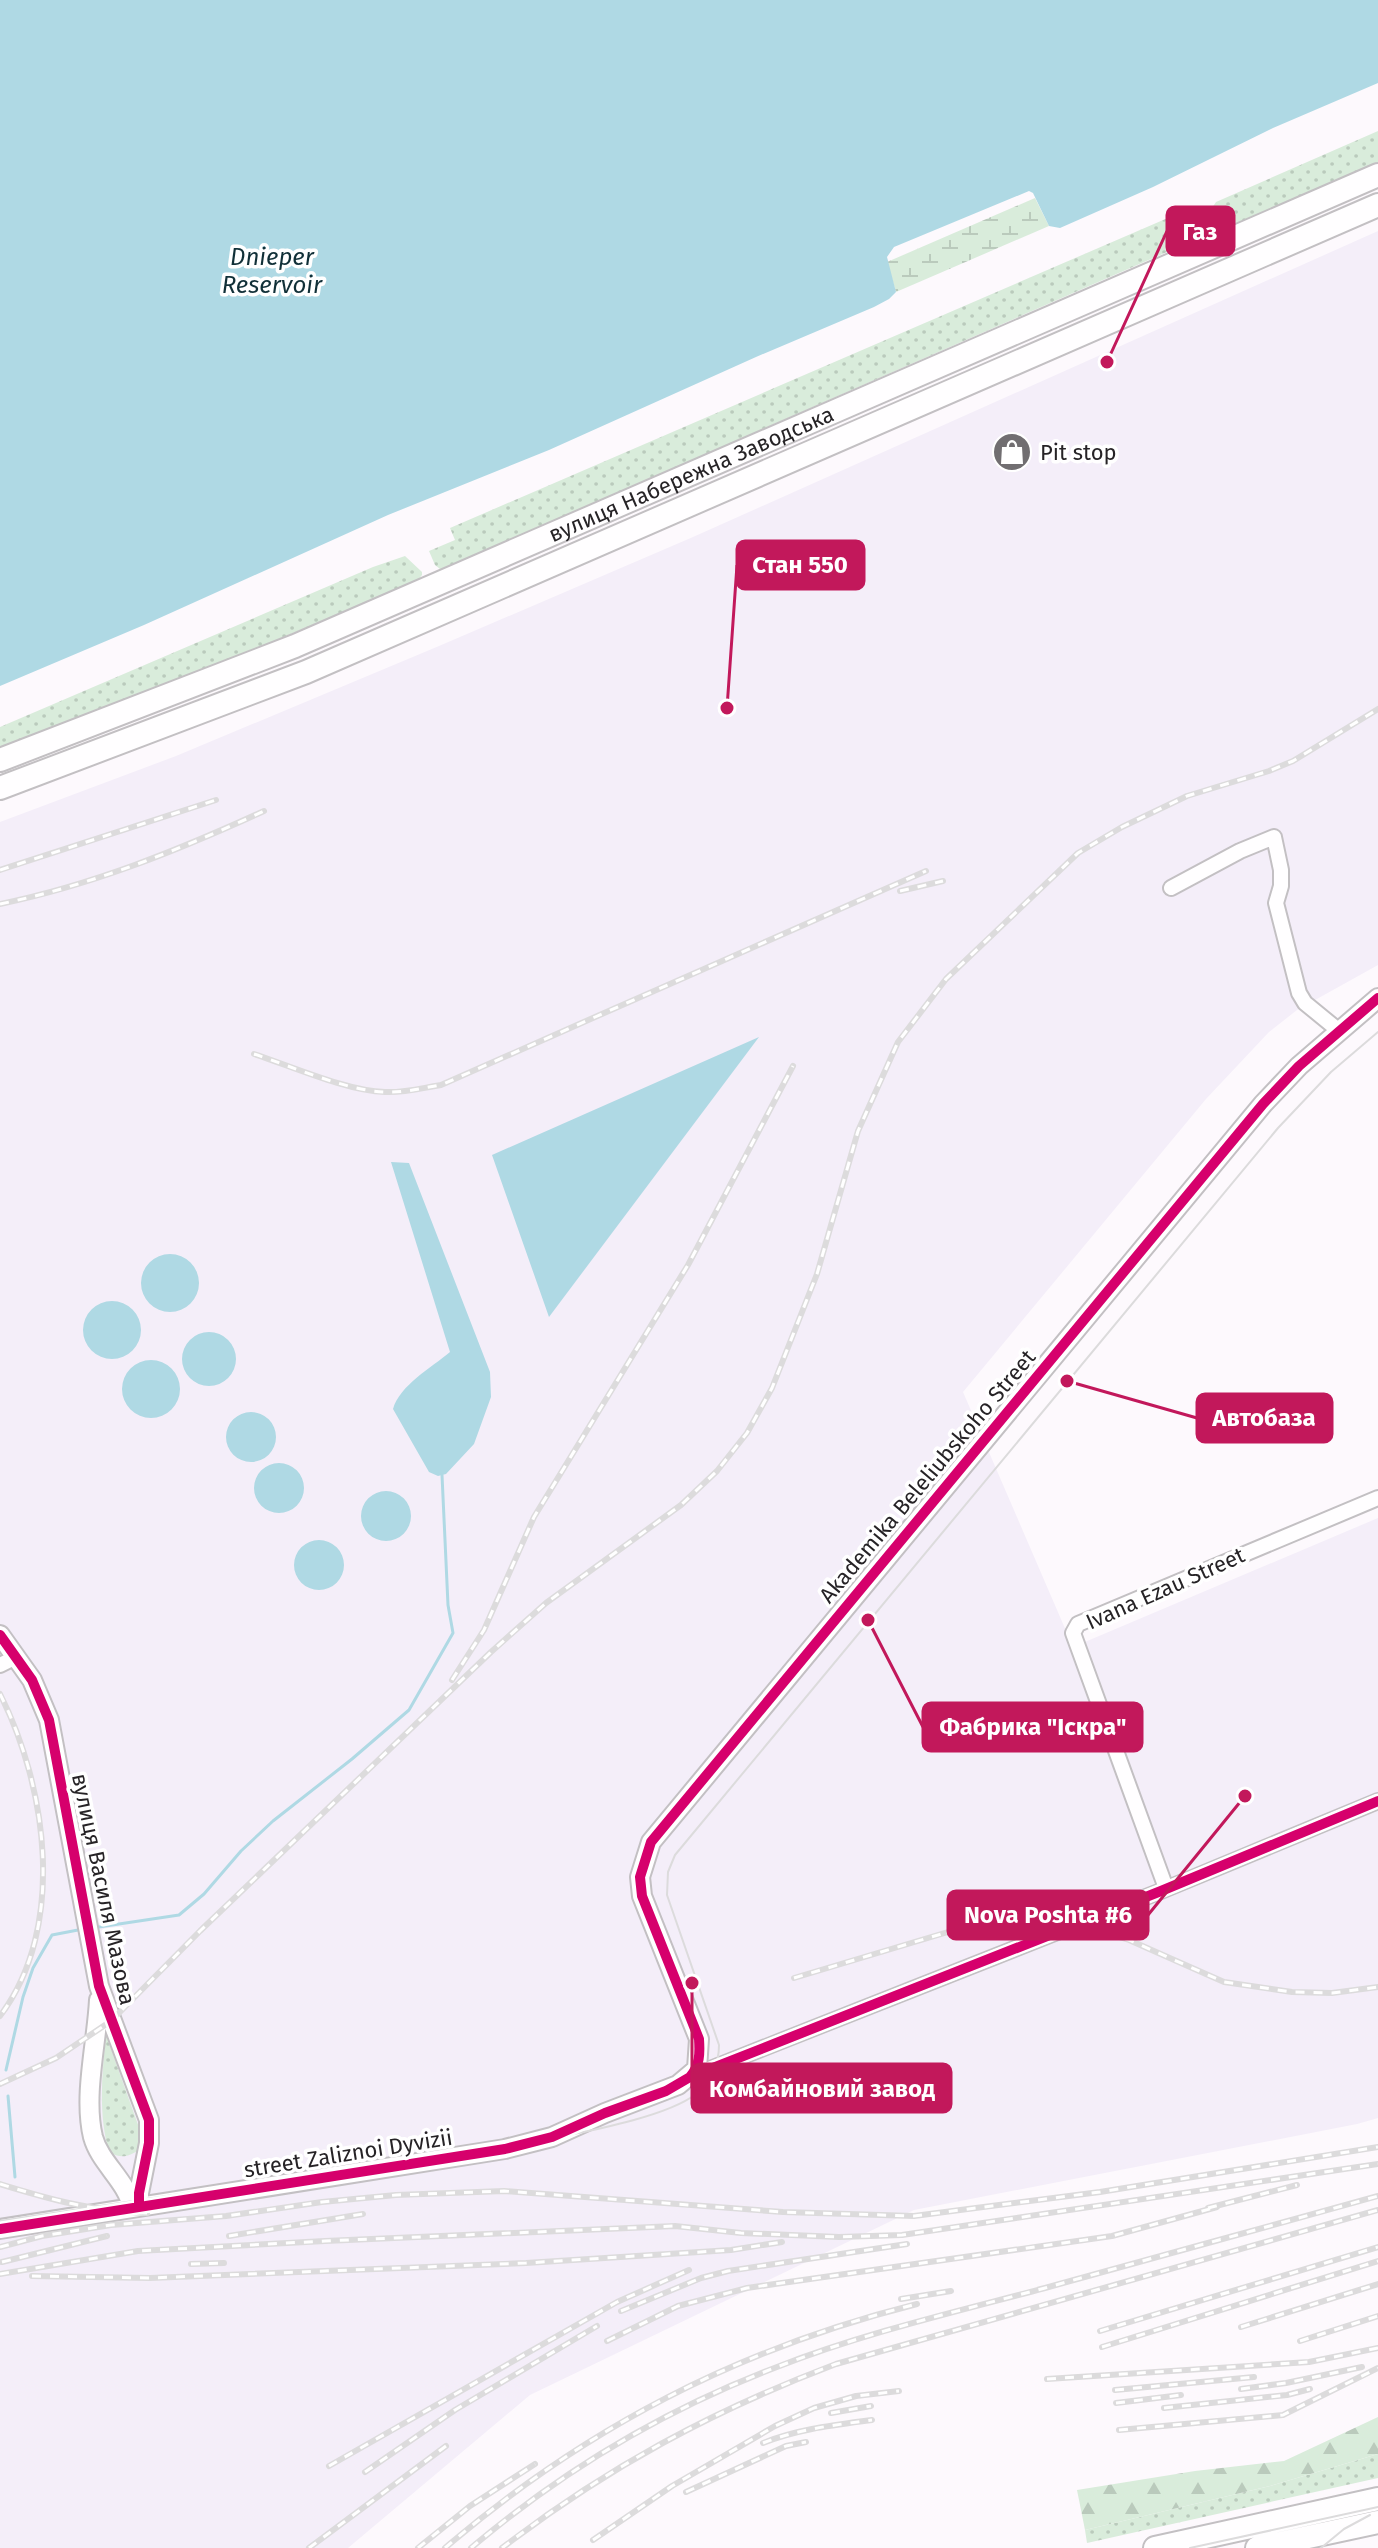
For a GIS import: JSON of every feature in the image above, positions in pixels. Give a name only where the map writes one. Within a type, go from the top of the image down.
[{"type":"main road","name":"вулиця Набережна Заводська","points":[[0,760],[295,646],[1378,175]]},
{"type":"main road","name":"вулиця Набережна Заводська","points":[[0,788],[306,672],[1378,205]]},
{"type":"main road","points":[[1155,2548],[1378,2499]]},
{"type":"main road","points":[[1257,2548],[1378,2522]]},
{"type":"street","points":[[1171,888],[1240,851],[1274,837],[1281,870],[1276,903],[1299,993],[1305,1003],[1338,1030]]},
{"type":"street","name":"Akademika Beleliubskoho Street","points":[[690,2077],[699,2061],[696,2030],[642,1896],[640,1877],[651,1842],[1234,1138],[1299,1066],[1378,998]]},
{"type":"street","name":"Ivana Ezau Street","points":[[1166,1888],[1073,1633],[1078,1624],[1087,1620],[1378,1498]]},
{"type":"street","name":"вулиця Василя Мазова","points":[[0,1635],[8,1661],[32,1680],[49,1720],[99,1986],[149,2120],[149,2143],[136,2206]]},
{"type":"street","points":[[690,2077],[1378,1801]]},
{"type":"street","name":"вулиця Василя Мазова","points":[[99,1986],[90,2117],[101,2155],[136,2206]]},
{"type":"street","name":"street Zaliznoi Dyvizii","points":[[0,2229],[505,2149],[552,2137],[605,2113],[666,2091],[690,2077]]},
{"type":"shaded area","points":[[1378,231],[1378,965],[1297,1010],[1269,1032],[1206,1099],[963,1392],[1073,1647],[1378,1518],[1378,2118],[914,2210],[530,2395],[348,2548],[0,2548],[0,822],[176,756],[439,646],[693,537]]},
{"type":"green space","points":[[1378,131],[1378,162],[1230,226],[1220,226],[1214,221],[1210,211],[1216,202]]},
{"type":"green space","points":[[1035,198],[1049,226],[896,292],[887,262]]},
{"type":"green space","points":[[1192,210],[1202,223],[1203,231],[1199,238],[445,568],[435,565],[429,551],[455,540],[450,528]]},
{"type":"green space","points":[[405,556],[422,572],[418,580],[260,647],[0,747],[0,727]]},
{"type":"green space","points":[[106,2035],[141,2133],[142,2148],[126,2156],[109,2152],[103,2123]]},
{"type":"green space","points":[[1378,2417],[1378,2454],[1270,2486],[1085,2530],[1077,2490],[1195,2471],[1284,2461]]},
{"type":"green space","points":[[1378,2454],[1378,2478],[1087,2543],[1085,2530],[1270,2486]]},
{"type":"water","name":"Dnieper Reservoir","points":[[0,0],[1378,0],[1378,83],[1273,128],[1153,187],[1060,228],[1049,226],[1033,193],[1029,191],[894,247],[887,257],[896,292],[874,307],[549,450],[388,515],[0,686]]},
{"type":"water","points":[[759,1037],[549,1317],[492,1155]]},
{"type":"water","points":[[391,1162],[409,1163],[490,1372],[491,1397],[474,1444],[446,1474],[438,1476],[429,1472],[393,1409],[409,1385],[450,1352]]},
{"type":"water","points":[[170,1254],[191,1262],[199,1283],[191,1304],[170,1312],[149,1304],[141,1283],[149,1262]]},
{"type":"water","points":[[112,1301],[133,1309],[141,1330],[133,1351],[112,1359],[91,1351],[83,1330],[91,1309]]},
{"type":"water","points":[[209,1332],[228,1340],[236,1359],[228,1378],[209,1386],[190,1378],[182,1359],[190,1340]]},
{"type":"water","points":[[151,1360],[172,1368],[180,1389],[172,1410],[151,1418],[130,1410],[122,1389],[130,1368]]},
{"type":"water","points":[[251,1412],[269,1419],[276,1437],[269,1455],[251,1462],[233,1455],[226,1437],[233,1419]]},
{"type":"water","points":[[279,1463],[297,1470],[304,1488],[297,1506],[279,1513],[261,1506],[254,1488],[261,1470]]},
{"type":"water","points":[[386,1491],[404,1498],[411,1516],[404,1534],[386,1541],[368,1534],[361,1516],[368,1498]]},
{"type":"water","points":[[319,1540],[337,1547],[344,1565],[337,1583],[319,1590],[301,1583],[294,1565],[301,1547]]},
{"type":"waterway","points":[[99,1927],[179,1915],[204,1894],[241,1851],[273,1821],[409,1710],[453,1633],[448,1605],[442,1475]]},
{"type":"waterway","points":[[6,2070],[33,1968],[52,1935],[78,1930]]},
{"type":"waterway","points":[[8,2096],[15,2177]]},
{"type":"tram line","points":[[0,2221],[564,2136],[652,2115],[696,2094],[713,2072],[719,2045],[667,1895],[668,1872],[675,1855],[1278,1128],[1331,1072],[1378,1032]]},
{"type":"tram line","points":[[1190,2548],[1378,2507]]},
{"type":"tram line","points":[[1321,2548],[1344,2529],[1370,2515]]},
{"type":"railway","points":[[0,2084],[56,2058],[111,2021],[200,1931],[491,1652],[546,1603],[681,1505],[717,1471],[747,1433],[772,1388],[817,1274],[858,1131],[898,1042],[946,979],[1078,853],[1122,827],[1187,796],[1293,761],[1378,709]]},
{"type":"railway","points":[[0,870],[216,800]]},
{"type":"railway","points":[[0,904],[68,887],[135,865],[264,811]]},
{"type":"railway","points":[[254,1054],[337,1083],[370,1091],[399,1092],[441,1085],[926,871]]},
{"type":"railway","points":[[900,891],[943,881]]},
{"type":"railway","points":[[452,1680],[484,1630],[534,1517],[688,1265],[793,1066]]},
{"type":"railway","points":[[0,1694],[29,1771],[43,1856],[42,1900],[35,1941],[21,1980],[0,2016]]},
{"type":"railway","points":[[794,1978],[968,1926],[1027,1918],[1076,1924],[1129,1940],[1224,1982],[1292,1992],[1332,1993],[1378,1987]]},
{"type":"railway","points":[[0,2247],[42,2236],[111,2225],[226,2216],[396,2195],[504,2191],[783,2212],[914,2216],[1100,2192],[1378,2147]]},
{"type":"railway","points":[[0,2274],[138,2251],[325,2241],[675,2226],[741,2233],[839,2237],[902,2235],[1378,2164]]},
{"type":"railway","points":[[0,2184],[54,2200],[147,2213]]},
{"type":"railway","points":[[1208,2208],[1297,2185]]},
{"type":"railway","points":[[471,2548],[542,2493],[616,2444],[695,2402],[777,2367],[910,2324],[1378,2196]]},
{"type":"railway","points":[[607,2341],[678,2306],[747,2288],[1112,2236],[1217,2207]]},
{"type":"railway","points":[[502,2548],[581,2492],[662,2443],[746,2401],[836,2364],[1378,2210]]},
{"type":"railway","points":[[229,2236],[363,2214]]},
{"type":"railway","points":[[2,2262],[107,2236]]},
{"type":"railway","points":[[32,2276],[150,2278],[526,2263],[731,2250],[782,2242]]},
{"type":"railway","points":[[621,2311],[701,2278],[728,2271],[907,2244]]},
{"type":"railway","points":[[1100,2331],[1378,2247]]},
{"type":"railway","points":[[1102,2347],[1378,2261]]},
{"type":"railway","points":[[191,2264],[224,2263]]},
{"type":"railway","points":[[329,2466],[617,2302],[689,2270]]},
{"type":"railway","points":[[1241,2327],[1378,2284]]},
{"type":"railway","points":[[901,2299],[951,2291]]},
{"type":"railway","points":[[445,2548],[553,2466],[666,2398],[787,2344],[917,2304]]},
{"type":"railway","points":[[1300,2341],[1378,2316]]},
{"type":"railway","points":[[365,2472],[455,2410],[597,2326]]},
{"type":"railway","points":[[1047,2379],[1309,2362],[1378,2348]]},
{"type":"railway","points":[[1241,2389],[1362,2367]]},
{"type":"railway","points":[[1119,2430],[1283,2415],[1378,2368]]},
{"type":"railway","points":[[1115,2390],[1254,2377]]},
{"type":"railway","points":[[1164,2408],[1287,2395],[1310,2389]]},
{"type":"railway","points":[[593,2540],[672,2486],[775,2426],[814,2408],[856,2396],[899,2391]]},
{"type":"railway","points":[[1116,2403],[1181,2395]]},
{"type":"railway","points":[[831,2413],[871,2406]]},
{"type":"railway","points":[[763,2443],[803,2431],[872,2420]]},
{"type":"railway","points":[[686,2492],[786,2446],[806,2442]]},
{"type":"railway","points":[[309,2548],[446,2446]]},
{"type":"railway","points":[[418,2548],[470,2506],[535,2464]]},
{"type":"cycle path","points":[[690,2077],[699,2059],[699,2039],[642,1896],[640,1877],[651,1842],[1263,1104],[1299,1066],[1378,998]]},
{"type":"cycle path","points":[[0,1635],[32,1680],[49,1720],[99,1986],[149,2120],[149,2143],[139,2206]]},
{"type":"cycle path","points":[[0,2229],[505,2149],[552,2137],[605,2113],[666,2091],[690,2077],[1161,1891],[1378,1801]]},
{"type":"place","name":"Газ","points":[[1107,362]]},
{"type":"place","name":"Pit stop","points":[[1012,452]]},
{"type":"place","name":"Стан 550","points":[[727,708]]},
{"type":"place","name":"Автобаза","points":[[1067,1381]]},
{"type":"place","name":"Фабрика \"Іскра\"","points":[[868,1620]]},
{"type":"place","name":"Nova Poshta #6","points":[[1245,1796]]},
{"type":"place","name":"Комбайновий завод","points":[[692,1983]]}]
